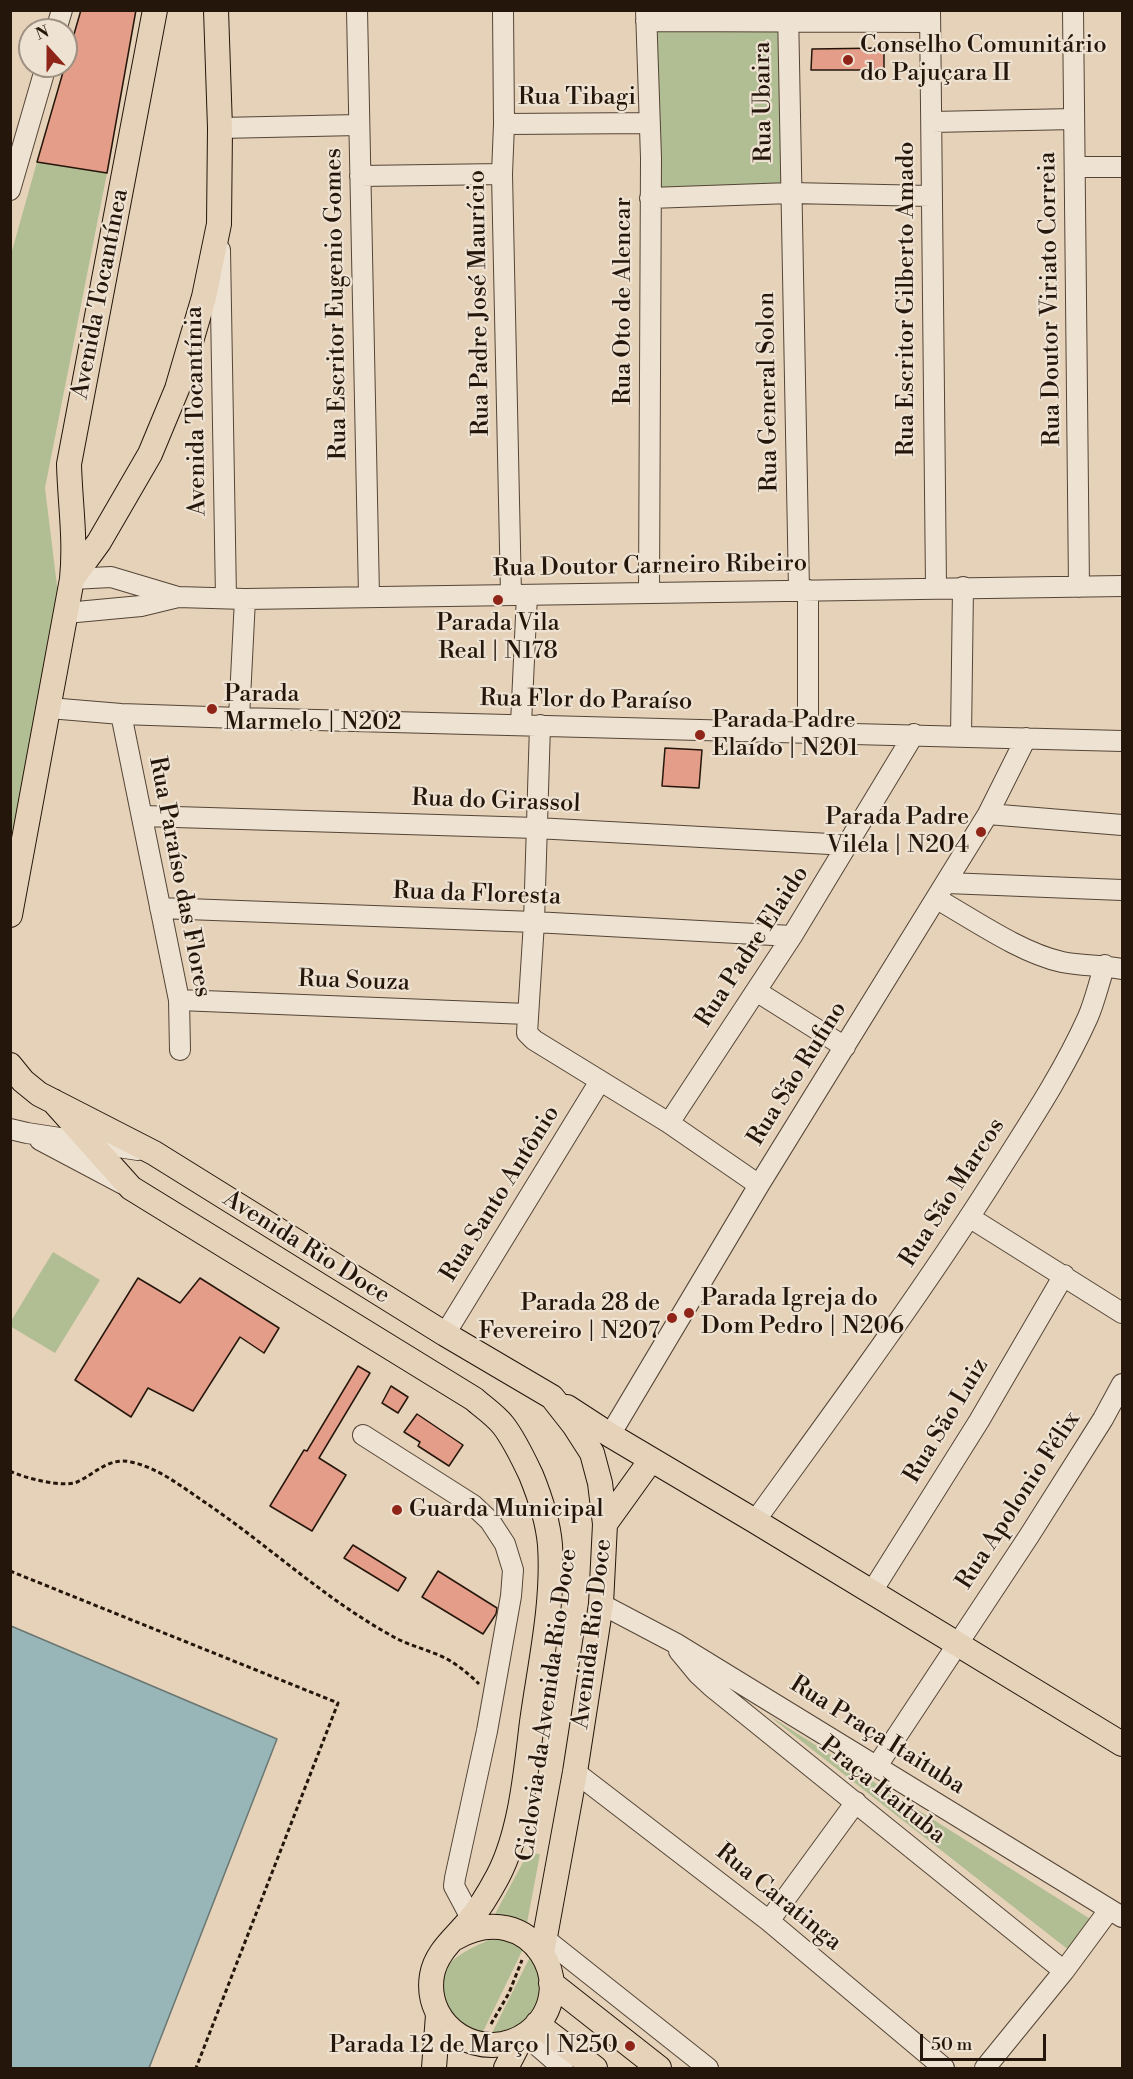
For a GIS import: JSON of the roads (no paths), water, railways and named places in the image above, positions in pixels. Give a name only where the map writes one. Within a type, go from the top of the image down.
[{"type":"main road","name":"Avenida Tocantínea","points":[[10,915],[14,874],[49,708],[72,579],[75,556],[74,514],[69,464],[155,10]]},
{"type":"main road","name":"Avenida Tocantínea","points":[[72,579],[99,542],[150,454],[177,389],[204,297],[219,224],[220,128],[216,10]]},
{"type":"main road","name":"Avenida Rio Doce","points":[[10,1065],[23,1081],[39,1094],[154,1153],[445,1334],[552,1397],[592,1453],[600,1483],[605,1524],[601,1604],[575,1772],[539,1944],[548,1967],[551,1983],[550,1998],[545,2012],[528,2032],[506,2068]]},
{"type":"main road","name":"Avenida Rio Doce","points":[[53,1101],[131,1188],[474,1399],[502,1424],[524,1459],[541,1501],[550,1543],[550,1587],[526,1769],[512,1844],[498,1876],[471,1918],[436,1960],[430,1988],[438,2015],[444,2024],[460,2037],[480,2045],[502,2044],[528,2032]]},
{"type":"main road","points":[[552,1397],[651,1460],[1122,1744]]},
{"type":"main road","points":[[605,1524],[651,1460]]},
{"type":"main road","name":"Avenida Rio Doce","points":[[455,1938],[469,1929],[501,1926],[517,1931],[539,1944]]},
{"type":"main road","points":[[551,1983],[659,2068]]},
{"type":"main road","name":"Avenida Rio Doce","points":[[434,2068],[438,2015]]},
{"type":"main road","points":[[528,2032],[595,2068]]},
{"type":"street","name":"Rua Escritor Eugenio Gomes","points":[[357,10],[369,596]]},
{"type":"street","name":"Rua Padre José Maurício","points":[[503,10],[502,174],[519,595],[536,828],[534,922],[526,1021]]},
{"type":"street","name":"Rua Doutor Viriato Correia","points":[[1073,10],[1079,587]]},
{"type":"street","points":[[646,16],[930,16]]},
{"type":"street","name":"Rua Oto de Alencar","points":[[646,16],[650,123],[649,592]]},
{"type":"street","name":"Rua Ubaira","points":[[788,16],[790,193]]},
{"type":"street","name":"Rua Escritor Gilberto Amado","points":[[930,16],[932,122],[930,196],[936,587]]},
{"type":"street","points":[[10,190],[43,78]]},
{"type":"street","points":[[932,122],[1074,119]]},
{"type":"street","name":"Rua Tibagi","points":[[504,124],[650,123]]},
{"type":"street","points":[[220,128],[358,125]]},
{"type":"street","points":[[1076,167],[1122,167]]},
{"type":"street","points":[[360,176],[502,174]]},
{"type":"street","points":[[650,198],[790,193],[930,196]]},
{"type":"street","name":"Rua General Solon","points":[[790,193],[808,732]]},
{"type":"street","name":"Avenida Tocantínia","points":[[219,224],[236,598],[239,718]]},
{"type":"street","name":"Rua Doutor Carneiro Ribeiro","points":[[72,579],[117,578],[178,597]]},
{"type":"street","name":"Rua Doutor Carneiro Ribeiro","points":[[66,614],[141,606],[178,597],[519,595],[1122,586]]},
{"type":"street","points":[[961,737],[963,587]]},
{"type":"street","name":"Rua Flor do Paraíso","points":[[49,708],[121,714],[239,718],[1122,741]]},
{"type":"street","name":"Rua Paraíso das Flores","points":[[121,714],[179,1000],[180,1050]]},
{"type":"street","name":"Rua Padre Elaido","points":[[669,1123],[792,936],[914,734]]},
{"type":"street","name":"Rua São Rufino","points":[[610,1435],[759,1185],[988,814],[1026,738]]},
{"type":"street","points":[[988,814],[1122,825]]},
{"type":"street","name":"Rua do Girassol","points":[[143,816],[536,828],[848,845]]},
{"type":"street","points":[[942,891],[1122,890]]},
{"type":"street","points":[[942,891],[1018,945],[1064,962],[1114,967]]},
{"type":"street","name":"Rua da Floresta","points":[[160,908],[534,922],[792,936]]},
{"type":"street","name":"Rua São Marcos","points":[[755,1521],[875,1356],[969,1217],[1069,1055],[1114,967]]},
{"type":"street","points":[[756,991],[845,1047]]},
{"type":"street","name":"Rua Souza","points":[[179,1000],[526,1021]]},
{"type":"street","points":[[526,1021],[530,1037],[534,1040],[669,1123],[759,1185]]},
{"type":"street","name":"Rua Santo Antônio","points":[[445,1334],[600,1081]]},
{"type":"street","name":"Avenida Rio Doce","points":[[19,1131],[154,1153]]},
{"type":"street","name":"Avenida Rio Doce","points":[[19,1131],[131,1188]]},
{"type":"street","points":[[969,1217],[1122,1313]]},
{"type":"street","name":"Rua São Luiz","points":[[871,1593],[979,1421],[1064,1275]]},
{"type":"street","name":"Rua Apolonio Félix","points":[[877,1766],[1035,1526],[1103,1419],[1122,1384]]},
{"type":"street","points":[[363,1435],[472,1505],[490,1521],[505,1544],[513,1570],[511,1596],[493,1699],[454,1886],[471,1918]]},
{"type":"street","name":"Rua Praça Itaituba","points":[[601,1604],[675,1643],[1116,1914]]},
{"type":"street","name":"Praça Itaituba","points":[[675,1643],[681,1656],[712,1687],[1064,1971]]},
{"type":"street","name":"Rua Caratinga","points":[[575,1772],[769,1921],[944,2068]]},
{"type":"street","points":[[769,1921],[856,1802]]},
{"type":"street","points":[[985,2068],[1064,1971],[1116,1914]]},
{"type":"street","points":[[539,1944],[708,2068]]},
{"type":"street","points":[[528,2032],[563,2068]]},
{"type":"water","points":[[11,1626],[277,1739],[149,2068],[11,2068]]},
{"type":"place","name":"Conselho Comunitário do Pajuçara II","points":[[848,60]]},
{"type":"place","name":"Parada Vila Real | N178","points":[[498,600]]},
{"type":"place","name":"Parada Marmelo | N202","points":[[212,709]]},
{"type":"place","name":"Parada Padre Elaído | N201","points":[[700,735]]},
{"type":"place","name":"Parada Padre Vilela | N204","points":[[981,832]]},
{"type":"place","name":"Parada Igreja do Dom Pedro | N206","points":[[689,1313]]},
{"type":"place","name":"Parada 28 de Fevereiro | N207","points":[[672,1318]]},
{"type":"place","name":"Guarda Municipal","points":[[397,1510]]},
{"type":"place","name":"Parada 12 de Março | N250","points":[[630,2046]]}]
